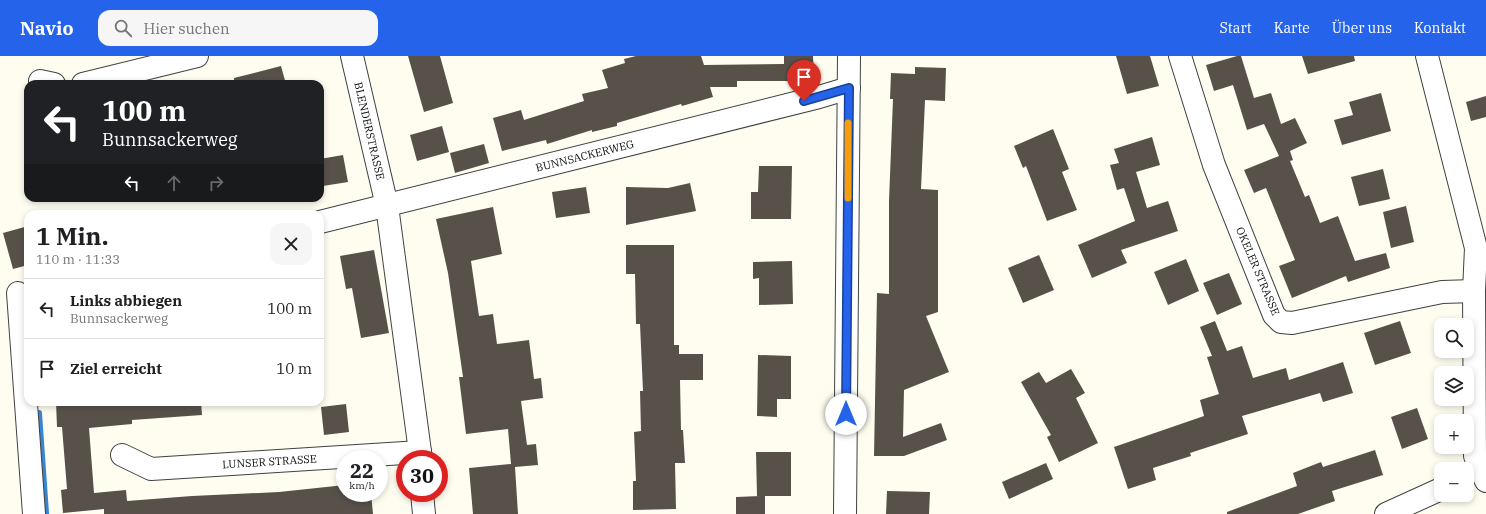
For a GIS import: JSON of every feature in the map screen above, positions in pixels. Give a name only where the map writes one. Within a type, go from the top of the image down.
[{"type":"street","points":[[100,80],[197,56]]},
{"type":"street","name":"BLENDERSTRASSE","points":[[352,56],[387,206]]},
{"type":"street","points":[[845,514],[849,56]]},
{"type":"street","name":"OKELER STRASSE","points":[[1180,56],[1214,165],[1274,315],[1281,322],[1292,323],[1442,292],[1474,291]]},
{"type":"street","points":[[1427,56],[1476,248],[1474,291],[1475,456],[1480,475]]},
{"type":"street","name":"BUNNSACKERWEG","points":[[324,221],[812,99],[849,88]]},
{"type":"street","name":"LUNSER STRASSE","points":[[387,206],[419,450]]},
{"type":"street","points":[[15,293],[24,398]]},
{"type":"street","points":[[25,406],[34,514]]},
{"type":"street","name":"LUNSER STRASSE","points":[[122,455],[151,469],[396,456]]},
{"type":"street","points":[[1386,514],[1434,492]]},
{"type":"street","points":[[423,502],[424,514]]},
{"type":"building","points":[[408,56],[440,56],[453,103],[424,112]]},
{"type":"building","points":[[636,56],[701,56],[704,65],[784,64],[784,56],[813,56],[814,81],[737,81],[737,87],[710,87],[713,97],[682,106],[681,104],[617,123],[617,126],[592,132],[592,130],[547,144],[546,140],[502,151],[493,118],[521,110],[524,120],[584,101],[582,94],[608,88],[602,70],[625,63],[624,59]]},
{"type":"building","points":[[1116,56],[1150,56],[1159,86],[1127,94]]},
{"type":"building","points":[[1241,56],[1254,98],[1271,93],[1281,124],[1295,118],[1307,143],[1290,151],[1293,160],[1290,161],[1305,197],[1309,195],[1320,223],[1338,216],[1355,261],[1386,253],[1390,268],[1348,282],[1346,276],[1292,298],[1279,266],[1295,260],[1266,188],[1254,193],[1244,170],[1279,156],[1264,124],[1247,130],[1233,85],[1214,91],[1206,65]]},
{"type":"building","points":[[1302,56],[1354,56],[1355,61],[1308,74]]},
{"type":"building","points":[[281,66],[285,80],[234,80],[234,78]]},
{"type":"building","points":[[915,67],[946,68],[945,101],[925,100],[921,189],[938,190],[938,312],[926,316],[949,372],[904,390],[903,437],[941,423],[947,440],[904,456],[874,456],[877,293],[889,294],[889,201],[893,99],[890,99],[891,73],[915,74]]},
{"type":"building","points":[[1381,93],[1391,131],[1342,145],[1334,120],[1353,115],[1349,102]]},
{"type":"building","points":[[1486,96],[1486,117],[1471,121],[1466,102]]},
{"type":"building","points":[[442,126],[449,152],[417,161],[410,135]]},
{"type":"building","points":[[1053,129],[1069,169],[1062,172],[1077,210],[1047,221],[1026,166],[1023,168],[1014,146]]},
{"type":"building","points":[[1152,137],[1160,165],[1136,172],[1147,208],[1168,201],[1178,231],[1121,250],[1127,263],[1092,278],[1078,245],[1135,221],[1124,188],[1117,190],[1110,165],[1119,163],[1114,149]]},
{"type":"building","points":[[484,144],[489,163],[455,173],[450,153]]},
{"type":"building","points":[[343,155],[348,182],[324,186],[324,158]]},
{"type":"building","points":[[759,166],[792,166],[791,219],[751,219],[751,192],[758,192]]},
{"type":"building","points":[[1383,169],[1390,199],[1359,206],[1351,177]]},
{"type":"building","points":[[690,183],[696,211],[626,225],[626,187],[668,188]]},
{"type":"building","points":[[586,187],[590,213],[556,218],[552,192]]},
{"type":"building","points":[[1406,206],[1414,242],[1391,248],[1383,212]]},
{"type":"building","points":[[493,207],[502,254],[471,261],[479,316],[493,314],[497,344],[529,340],[534,379],[541,378],[543,398],[521,401],[527,445],[536,444],[538,465],[515,467],[518,514],[473,514],[469,468],[511,464],[508,429],[466,434],[459,377],[463,377],[448,273],[436,219]]},
{"type":"building","points":[[24,227],[24,266],[13,269],[3,233]]},
{"type":"building","points":[[626,245],[674,245],[674,345],[679,345],[679,354],[703,354],[703,380],[680,380],[681,430],[683,430],[685,463],[675,463],[676,509],[633,510],[633,481],[636,481],[634,432],[641,431],[640,391],[643,391],[640,324],[636,324],[635,274],[626,274]]},
{"type":"building","points":[[374,250],[389,333],[361,338],[352,288],[346,289],[340,256]]},
{"type":"building","points":[[1039,255],[1054,290],[1023,303],[1008,268]]},
{"type":"building","points":[[1186,259],[1199,291],[1168,305],[1154,272]]},
{"type":"building","points":[[792,261],[793,304],[759,305],[759,278],[753,279],[753,262]]},
{"type":"building","points":[[1229,273],[1242,304],[1217,315],[1203,283]]},
{"type":"building","points":[[1215,321],[1227,351],[1242,346],[1253,378],[1286,368],[1289,380],[1343,362],[1353,393],[1323,402],[1320,393],[1242,416],[1248,434],[1190,453],[1191,456],[1153,468],[1156,480],[1128,489],[1114,447],[1204,416],[1200,400],[1219,394],[1207,357],[1212,356],[1200,327]]},
{"type":"building","points":[[1400,321],[1411,353],[1375,365],[1364,333]]},
{"type":"building","points":[[758,355],[791,356],[791,399],[777,399],[777,417],[757,416]]},
{"type":"building","points":[[1071,369],[1085,393],[1076,398],[1098,443],[1059,462],[1047,437],[1051,435],[1021,382],[1039,372],[1046,383]]},
{"type":"building","points":[[346,404],[349,432],[324,435],[321,407]]},
{"type":"building","points":[[56,406],[201,406],[202,415],[132,420],[132,424],[89,428],[94,493],[126,490],[127,501],[279,492],[336,486],[336,502],[372,502],[373,514],[104,514],[104,509],[63,513],[61,490],[67,489],[62,427],[57,427]]},
{"type":"building","points":[[1417,408],[1428,439],[1402,449],[1391,417]]},
{"type":"building","points":[[1375,450],[1383,475],[1332,491],[1335,501],[1298,514],[1227,514],[1227,512],[1297,486],[1293,473],[1321,462],[1323,467]]},
{"type":"building","points":[[756,452],[791,452],[791,496],[765,496],[765,514],[736,514],[736,497],[760,496],[757,496]]},
{"type":"building","points":[[1046,463],[1053,479],[1009,499],[1002,482]]},
{"type":"building","points":[[887,491],[930,492],[929,514],[886,514]]},
{"type":"waterway","points":[[39,413],[46,513]]},
{"type":"slow traffic","points":[[848,123],[848,198]]},
{"type":"route","points":[[804,101],[849,88],[846,414]]}]
